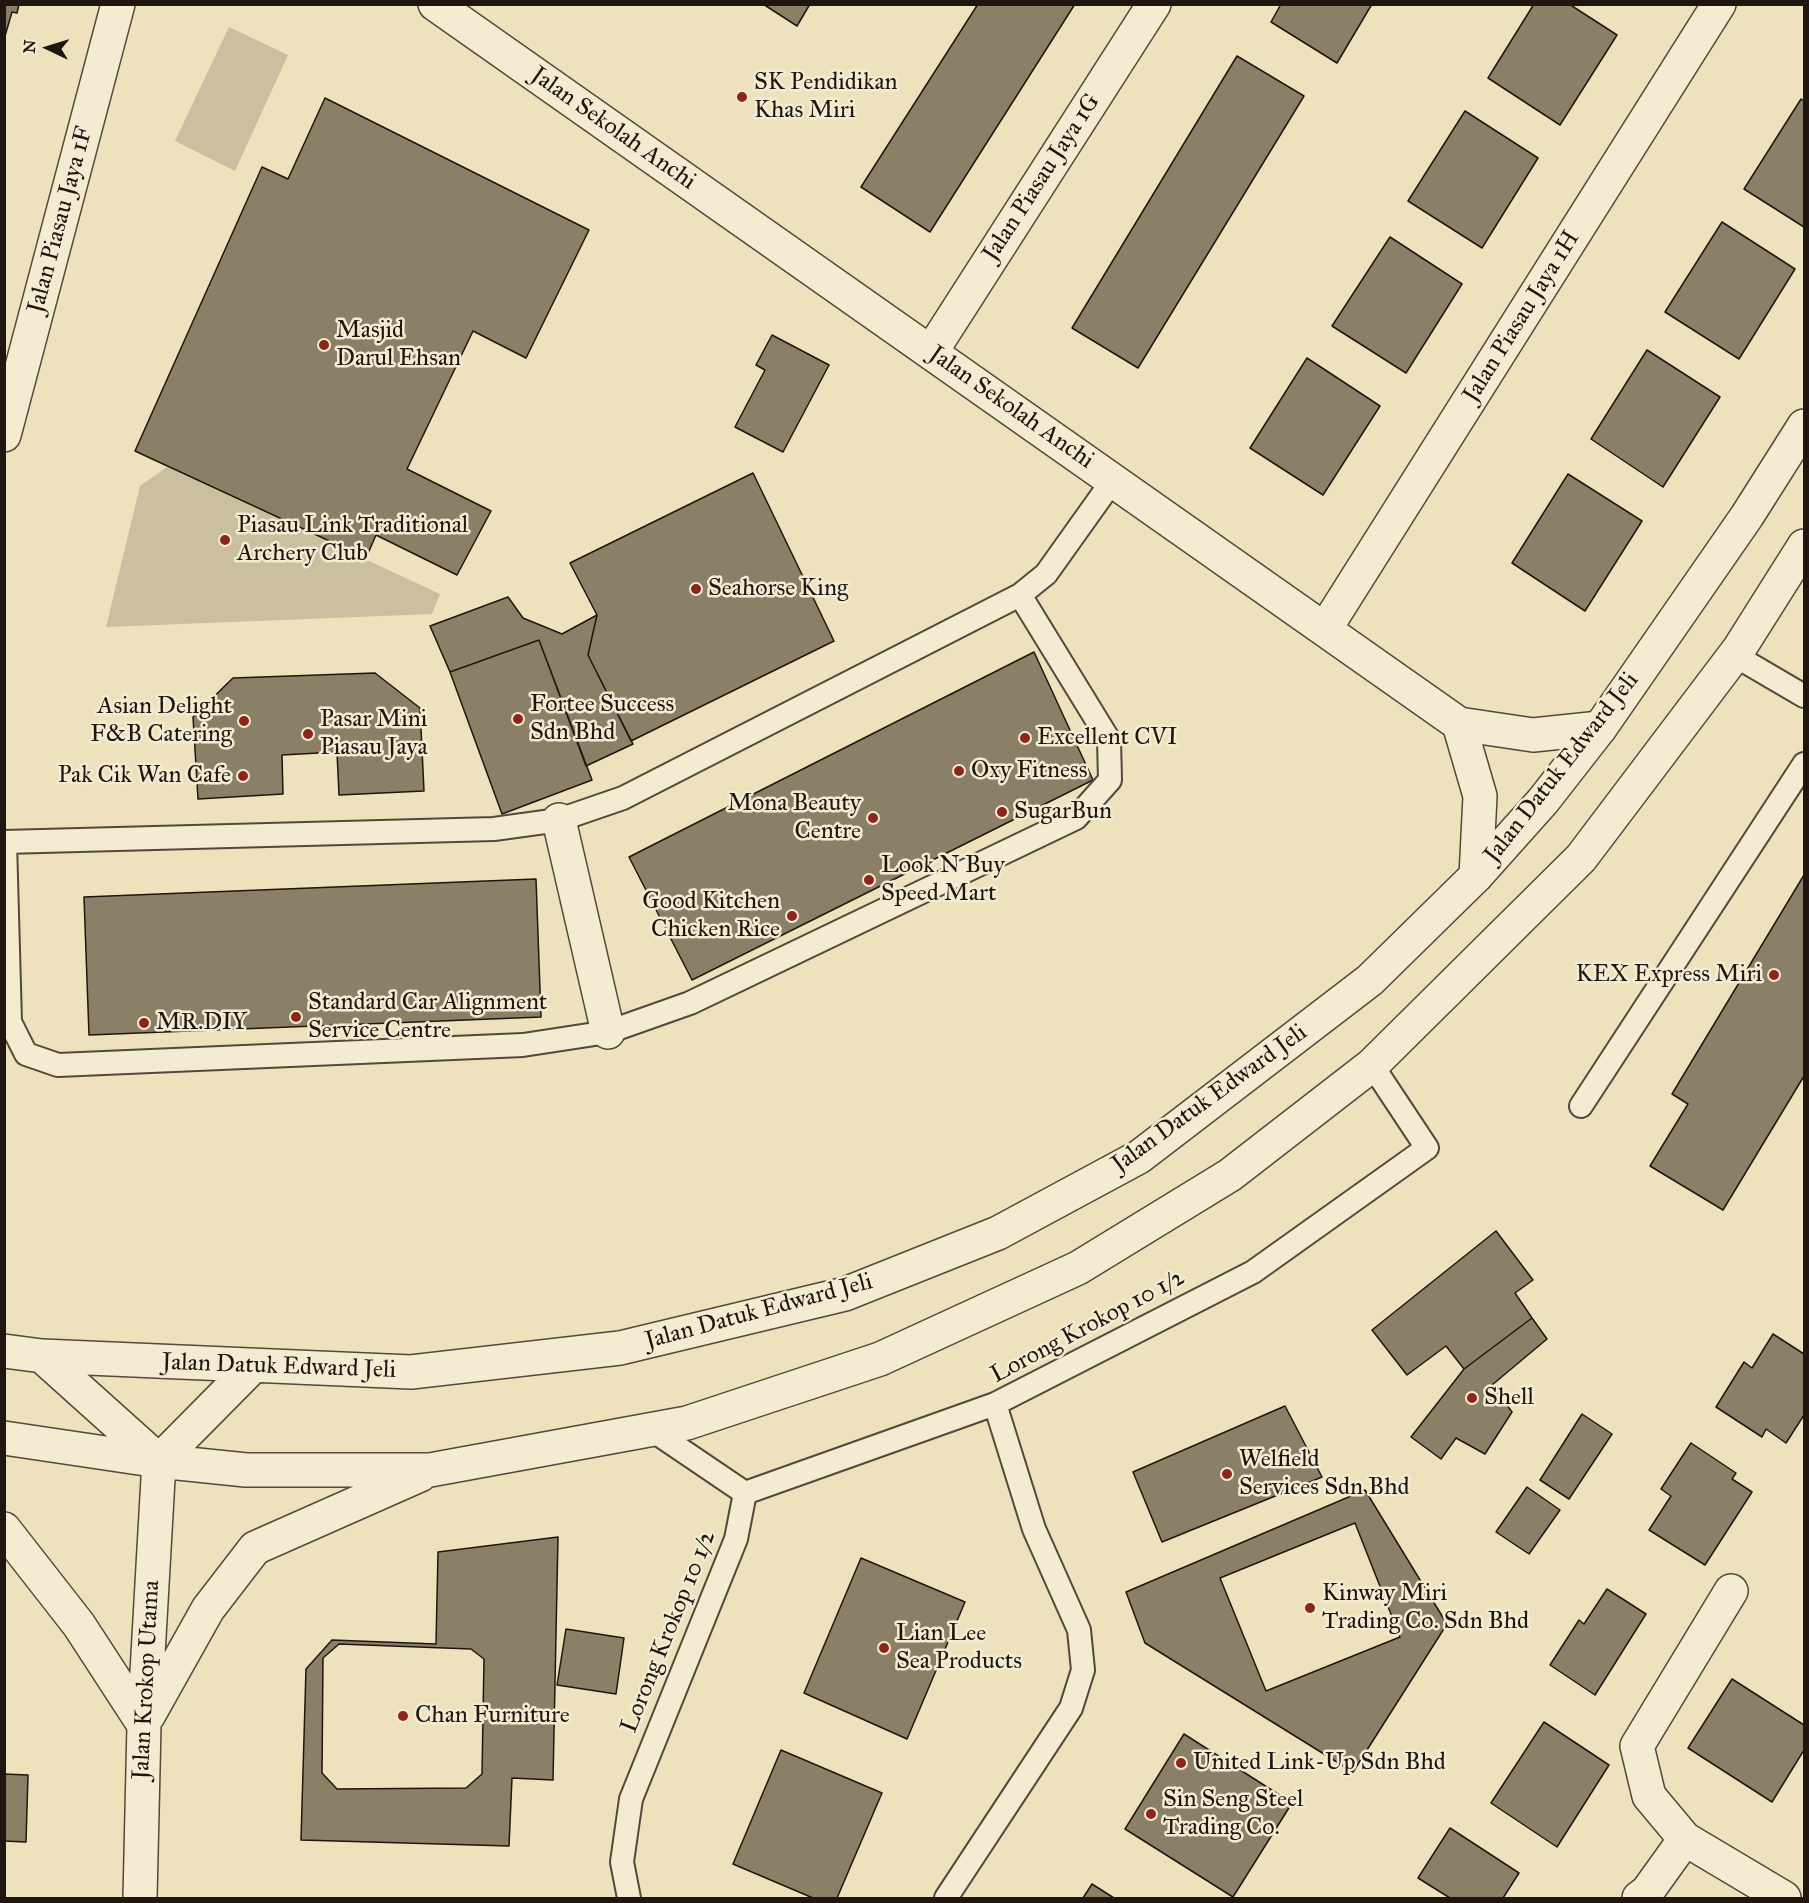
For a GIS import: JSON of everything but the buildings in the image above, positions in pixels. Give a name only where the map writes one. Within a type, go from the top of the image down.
[{"type":"street","name":"Jalan Piasau Jaya 1F","points":[[4,435],[118,4]]},
{"type":"street","name":"Jalan Sekolah Anchi","points":[[435,4],[1459,724]]},
{"type":"street","name":"Jalan Piasau Jaya 1G","points":[[931,352],[1154,4]]},
{"type":"street","name":"Jalan Piasau Jaya 1H","points":[[1325,629],[1719,4]]},
{"type":"street","name":"Jalan Datuk Edward Jeli","points":[[4,1351],[42,1356],[252,1367],[411,1372],[620,1348],[845,1294],[998,1233],[1139,1157],[1370,980],[1476,876],[1543,801],[1600,728],[1747,516],[1804,426]]},
{"type":"street","points":[[4,1438],[159,1461],[246,1470],[430,1470],[687,1424],[880,1359],[1078,1268],[1230,1174],[1372,1065],[1581,858],[1734,655],[1804,546]]},
{"type":"street","points":[[1476,876],[1480,796],[1459,724],[1533,735],[1600,728]]},
{"type":"street","points":[[559,820],[608,1032]]},
{"type":"street","points":[[42,1356],[159,1461]]},
{"type":"street","points":[[159,1461],[252,1367]]},
{"type":"street","name":"Jalan Krokop Utama","points":[[140,1899],[144,1725],[159,1461]]},
{"type":"street","points":[[4,1529],[80,1626],[144,1725],[208,1609],[255,1548],[430,1470]]},
{"type":"street","points":[[1731,1591],[1637,1746],[1649,1796],[1685,1839],[1784,1899]]},
{"type":"street","points":[[1639,1899],[1647,1893],[1685,1839]]},
{"type":"lane","points":[[1020,595],[1109,740],[1110,780],[1076,818],[690,1003],[608,1032],[523,1045],[58,1065],[26,1054],[10,1022],[4,842],[494,829],[559,820],[623,798],[1020,595],[1046,574],[1113,480]]},
{"type":"lane","points":[[1734,655],[1804,696]]},
{"type":"lane","points":[[1581,1106],[1804,764]]},
{"type":"lane","name":"Lorong Krokop 10 1/2","points":[[946,1899],[1071,1708],[1083,1670],[1079,1630],[1034,1529],[995,1404],[1253,1272],[1427,1148],[1372,1065]]},
{"type":"lane","points":[[652,1430],[745,1493],[995,1404]]},
{"type":"lane","name":"Lorong Krokop 10 1/2","points":[[629,1899],[621,1862],[631,1799],[736,1539],[745,1493]]},
{"type":"shaded area","points":[[229,27],[288,55],[235,171],[175,141]]},
{"type":"shaded area","name":"Piasau Link Traditional Archery Club","points":[[167,467],[440,594],[432,614],[106,627],[140,486]]},
{"type":"place","name":"SK Pendidikan Khas Miri","points":[[742,97]]},
{"type":"place","name":"Masjid Darul Ehsan","points":[[324,345]]},
{"type":"place","name":"Piasau Link Traditional Archery Club","points":[[225,540]]},
{"type":"place","name":"Seahorse King","points":[[696,589]]},
{"type":"place","name":"Fortee Success Sdn Bhd","points":[[518,719]]},
{"type":"place","name":"Asian Delight F&B Catering","points":[[244,721]]},
{"type":"place","name":"Pasar Mini Piasau Jaya","points":[[308,734]]},
{"type":"place","name":"Excellent CVI","points":[[1025,738]]},
{"type":"place","name":"Oxy Fitness","points":[[959,771]]},
{"type":"place","name":"Pak Cik Wan Cafe","points":[[243,776]]},
{"type":"place","name":"SugarBun","points":[[1002,812]]},
{"type":"place","name":"Mona Beauty Centre","points":[[873,818]]},
{"type":"place","name":"Look N Buy Speed Mart","points":[[869,880]]},
{"type":"place","name":"Good Kitchen Chicken Rice","points":[[792,916]]},
{"type":"place","name":"KEX Express Miri","points":[[1774,975]]},
{"type":"place","name":"Standard Car Alignment Service Centre","points":[[296,1017]]},
{"type":"place","name":"MR.DIY","points":[[144,1023]]},
{"type":"place","name":"Shell","points":[[1472,1398]]},
{"type":"place","name":"Welfield Services Sdn Bhd","points":[[1227,1474]]},
{"type":"place","name":"Kinway Miri Trading Co. Sdn Bhd","points":[[1310,1608]]},
{"type":"place","name":"Lian Lee Sea Products","points":[[884,1648]]},
{"type":"place","name":"Chan Furniture","points":[[403,1716]]},
{"type":"place","name":"United Link-Up Sdn Bhd","points":[[1181,1763]]},
{"type":"place","name":"Sin Seng Steel Trading Co.","points":[[1151,1814]]}]
